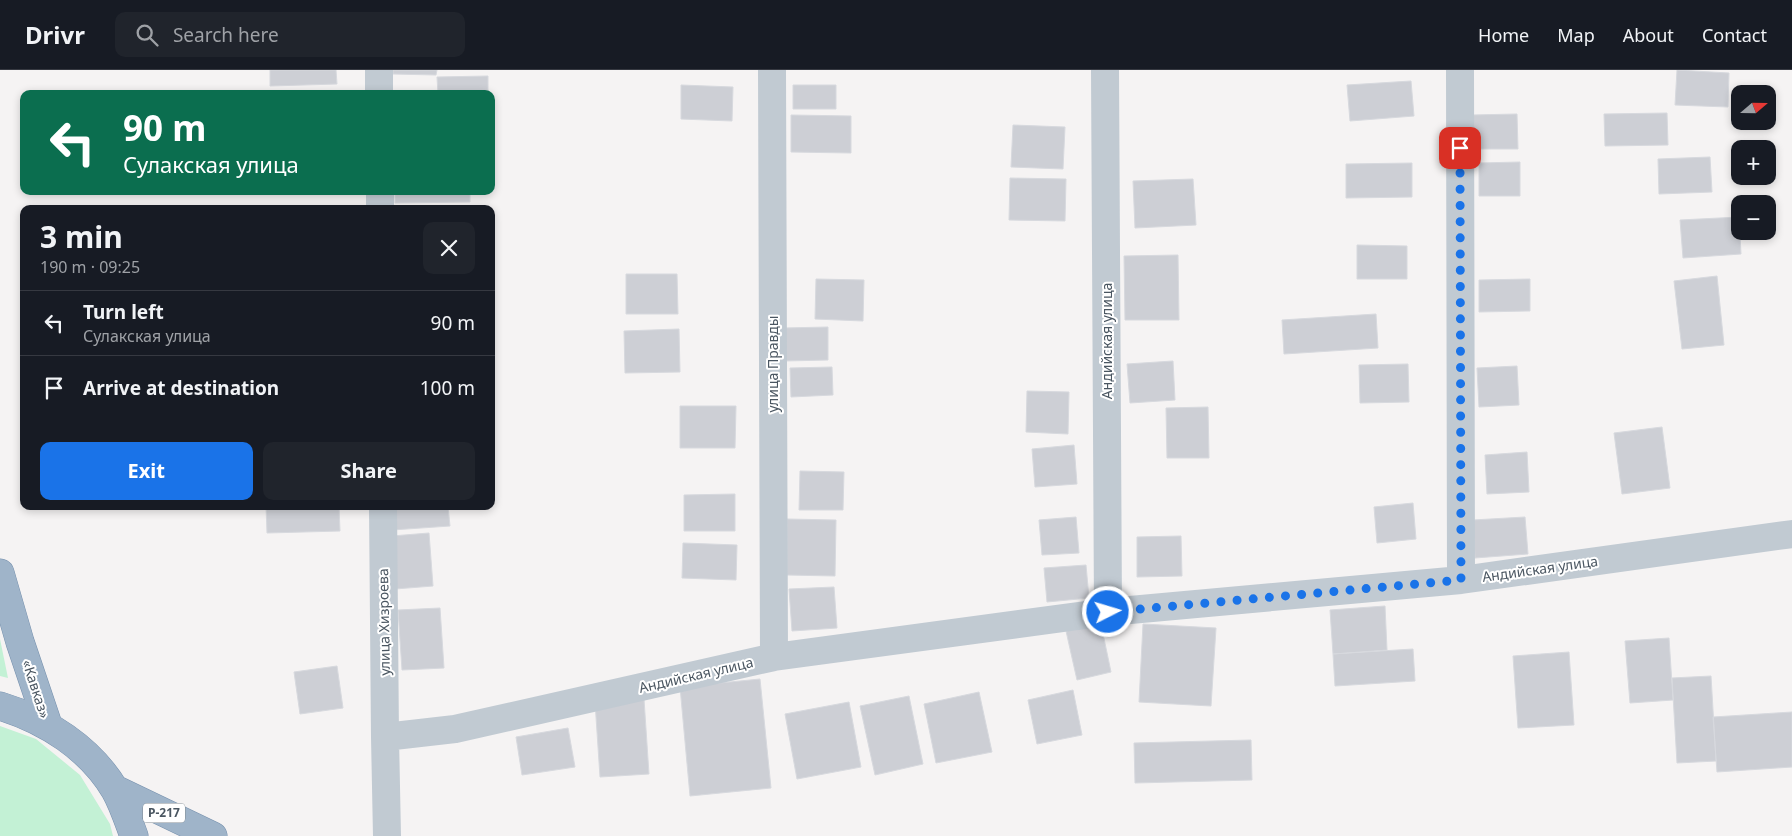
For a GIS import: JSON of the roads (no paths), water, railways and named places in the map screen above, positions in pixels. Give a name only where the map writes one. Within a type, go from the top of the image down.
[{"type":"highway","name":"«Кавказ»","points":[[0,573],[20,642],[48,725],[79,748],[99,767],[115,789],[134,836]]},
{"type":"highway","name":"Р-217","points":[[0,706],[24,713],[48,725]]},
{"type":"highway","name":"Р-217","points":[[115,789],[213,836]]},
{"type":"street","points":[[379,70],[379,90]]},
{"type":"street","name":"улица Правды","points":[[772,70],[774,657]]},
{"type":"street","name":"Андийская улица","points":[[1105,70],[1108,612]]},
{"type":"street","points":[[1460,70],[1461,580]]},
{"type":"street","name":"улица Хизроева","points":[[383,510],[385,737]]},
{"type":"street","name":"Андийская улица","points":[[385,737],[455,729],[774,657],[1108,612],[1461,580],[1792,534]]},
{"type":"street","points":[[385,737],[387,836]]}]
